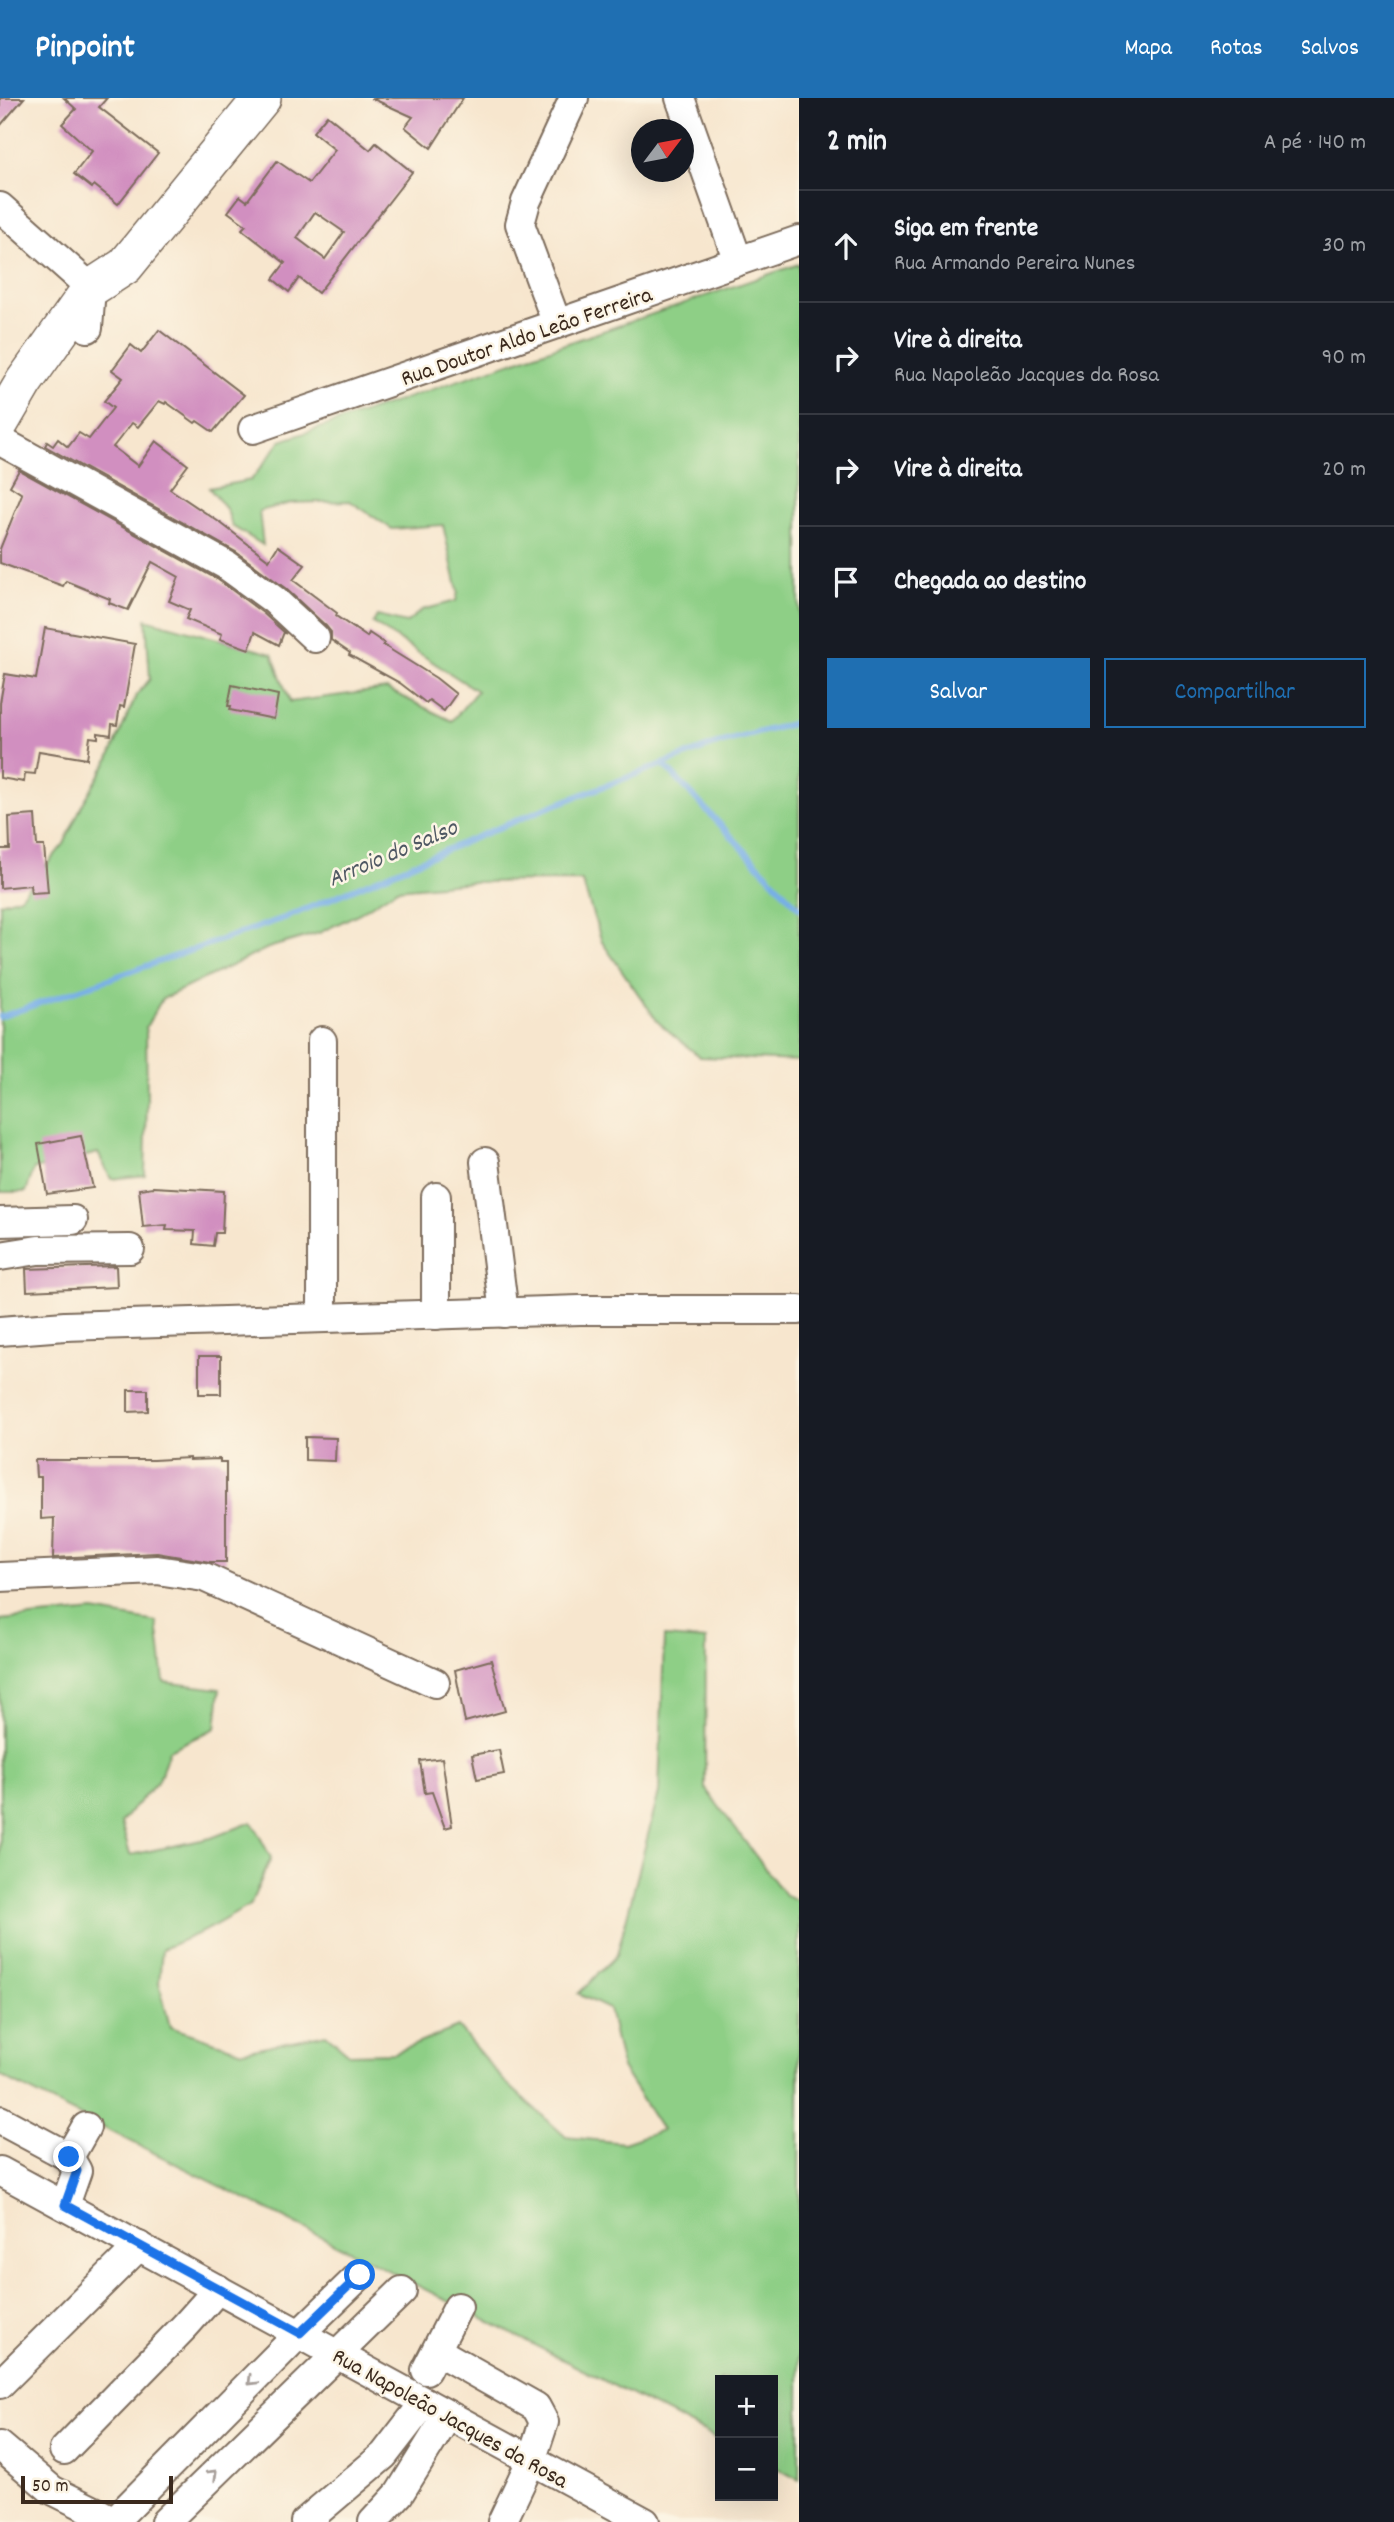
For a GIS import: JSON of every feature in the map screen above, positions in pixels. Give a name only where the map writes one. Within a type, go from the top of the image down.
[{"type":"main road","points":[[2,440],[24,382],[91,288],[125,265],[262,98]]},
{"type":"main road","points":[[2,440],[89,328],[115,291],[125,265]]},
{"type":"street","points":[[557,324],[520,223],[526,202],[574,98]]},
{"type":"street","points":[[680,98],[737,261]]},
{"type":"street","points":[[0,207],[91,288],[89,328]]},
{"type":"street","name":"Rua Doutor Aldo Leão Ferreira","points":[[253,429],[799,240]]},
{"type":"street","points":[[2,440],[226,565],[274,600],[315,638]]},
{"type":"street","points":[[322,1041],[322,1318]]},
{"type":"street","points":[[485,1161],[505,1312]]},
{"type":"street","points":[[436,1197],[436,1315]]},
{"type":"street","points":[[0,1222],[73,1220]]},
{"type":"street","points":[[0,1256],[38,1251],[130,1248]]},
{"type":"street","points":[[0,1331],[65,1326],[505,1312],[799,1310]]},
{"type":"street","points":[[0,1577],[157,1570],[204,1577],[435,1683]]},
{"type":"street","points":[[0,2120],[69,2157],[77,2171],[65,2205]]},
{"type":"street","points":[[69,2157],[86,2127]]},
{"type":"street","name":"Rua Napoleão Jacques da Rosa","points":[[0,2171],[645,2522]]},
{"type":"street","points":[[0,2384],[139,2246]]},
{"type":"street","points":[[0,2445],[52,2490],[115,2521],[360,2275]]},
{"type":"street","points":[[64,2451],[218,2289]]},
{"type":"street","points":[[165,2522],[402,2291]]},
{"type":"street","points":[[458,2307],[431,2361],[536,2407],[544,2422],[531,2461],[502,2522]]},
{"type":"street","points":[[304,2522],[436,2409]]},
{"type":"street","points":[[373,2522],[415,2472],[436,2409]]},
{"type":"street","points":[[384,2455],[415,2472]]},
{"type":"green space","points":[[799,264],[799,1061],[700,1057],[658,1022],[602,942],[582,881],[472,882],[397,889],[360,913],[319,933],[268,948],[162,999],[146,1027],[145,1175],[111,1179],[98,1153],[34,1169],[26,1192],[0,1192],[0,903],[20,897],[64,844],[82,805],[108,761],[136,696],[150,679],[146,619],[272,654],[290,702],[387,689],[452,721],[477,691],[373,623],[377,616],[406,623],[422,610],[456,601],[458,592],[443,525],[392,529],[350,501],[291,503],[259,511],[263,545],[232,526],[227,510],[209,488],[251,480],[281,441]]},
{"type":"green space","points":[[94,1611],[157,1622],[164,1682],[220,1689],[216,1728],[169,1750],[159,1780],[121,1822],[130,1855],[211,1838],[252,1822],[271,1858],[250,1905],[206,1930],[162,1949],[159,1983],[170,2027],[243,2051],[326,2034],[349,2054],[395,2053],[458,2027],[503,2080],[566,2137],[624,2143],[662,2130],[622,2068],[609,2009],[578,1994],[617,1955],[659,1792],[664,1637],[706,1640],[705,1788],[785,1895],[799,1901],[799,2480],[778,2469],[778,2375],[715,2375],[715,2437],[0,2076],[0,1620]]},
{"type":"building","points":[[0,98],[24,98],[0,126]]},
{"type":"building","points":[[64,98],[107,98],[99,107],[158,153],[118,204],[94,185],[92,188],[74,174],[92,151],[62,124],[76,109]]},
{"type":"building","points":[[371,98],[463,98],[431,148],[405,127],[413,117]]},
{"type":"building","points":[[327,115],[370,150],[376,143],[412,172],[318,293],[299,278],[289,292],[273,279],[285,263],[244,231],[242,229],[246,225],[228,212],[240,196],[247,201],[277,161],[309,183],[335,150],[313,132]],"holes":[[[315,212],[344,232],[325,259],[297,238]]]},
{"type":"building","points":[[159,330],[244,395],[213,432],[166,402],[165,404],[159,401],[138,427],[132,423],[113,447],[138,466],[156,441],[188,465],[170,489],[269,560],[278,546],[305,565],[293,580],[337,613],[336,616],[367,637],[369,633],[456,694],[444,711],[429,700],[426,703],[400,683],[349,655],[350,653],[331,640],[331,632],[326,626],[285,588],[236,552],[45,446],[47,442],[53,446],[58,439],[68,447],[79,433],[89,439],[113,408],[104,401],[123,378],[112,370],[131,345],[141,353]]},
{"type":"building","points":[[19,470],[217,579],[284,632],[279,645],[255,632],[249,649],[220,639],[222,634],[186,619],[190,610],[169,601],[179,577],[152,562],[128,610],[109,603],[110,599],[66,581],[63,586],[0,563],[0,549],[22,494],[10,486]]},
{"type":"building","points":[[45,628],[135,644],[124,707],[120,706],[117,725],[112,724],[111,735],[98,733],[98,738],[90,737],[87,759],[39,751],[35,774],[25,773],[24,782],[0,778],[0,703],[5,674],[36,679]]},
{"type":"building","points":[[232,685],[278,695],[274,719],[230,710],[231,706],[228,706]]},
{"type":"building","points":[[35,815],[37,846],[44,846],[48,892],[31,893],[30,885],[0,888],[0,849],[10,849],[9,817]]},
{"type":"building","points":[[81,1136],[93,1188],[47,1194],[38,1144]]},
{"type":"building","points":[[153,1187],[224,1191],[222,1233],[215,1233],[213,1246],[194,1244],[195,1231],[166,1230],[167,1225],[143,1227],[139,1189]]},
{"type":"building","points":[[116,1266],[117,1287],[27,1291],[26,1269]]},
{"type":"building","points":[[199,1356],[221,1356],[221,1394],[199,1394]]},
{"type":"building","points":[[128,1390],[148,1390],[148,1411],[128,1412]]},
{"type":"building","points":[[305,1437],[336,1438],[335,1461],[305,1460]]},
{"type":"building","points":[[220,1459],[220,1462],[226,1462],[226,1562],[157,1553],[53,1558],[54,1518],[41,1519],[41,1477],[36,1477],[35,1460]]},
{"type":"building","points":[[491,1660],[505,1711],[465,1722],[455,1670]]},
{"type":"building","points":[[499,1750],[504,1774],[477,1779],[472,1755]]},
{"type":"building","points":[[442,1758],[452,1826],[445,1828],[432,1792],[425,1793],[420,1761]]},
{"type":"waterway","name":"Arroio do Salso","points":[[0,1017],[287,917],[541,810],[719,743],[799,722]]},
{"type":"waterway","points":[[663,764],[799,908]]},
{"type":"route","points":[[69,2157],[77,2171],[65,2205],[300,2333],[360,2275]]}]
